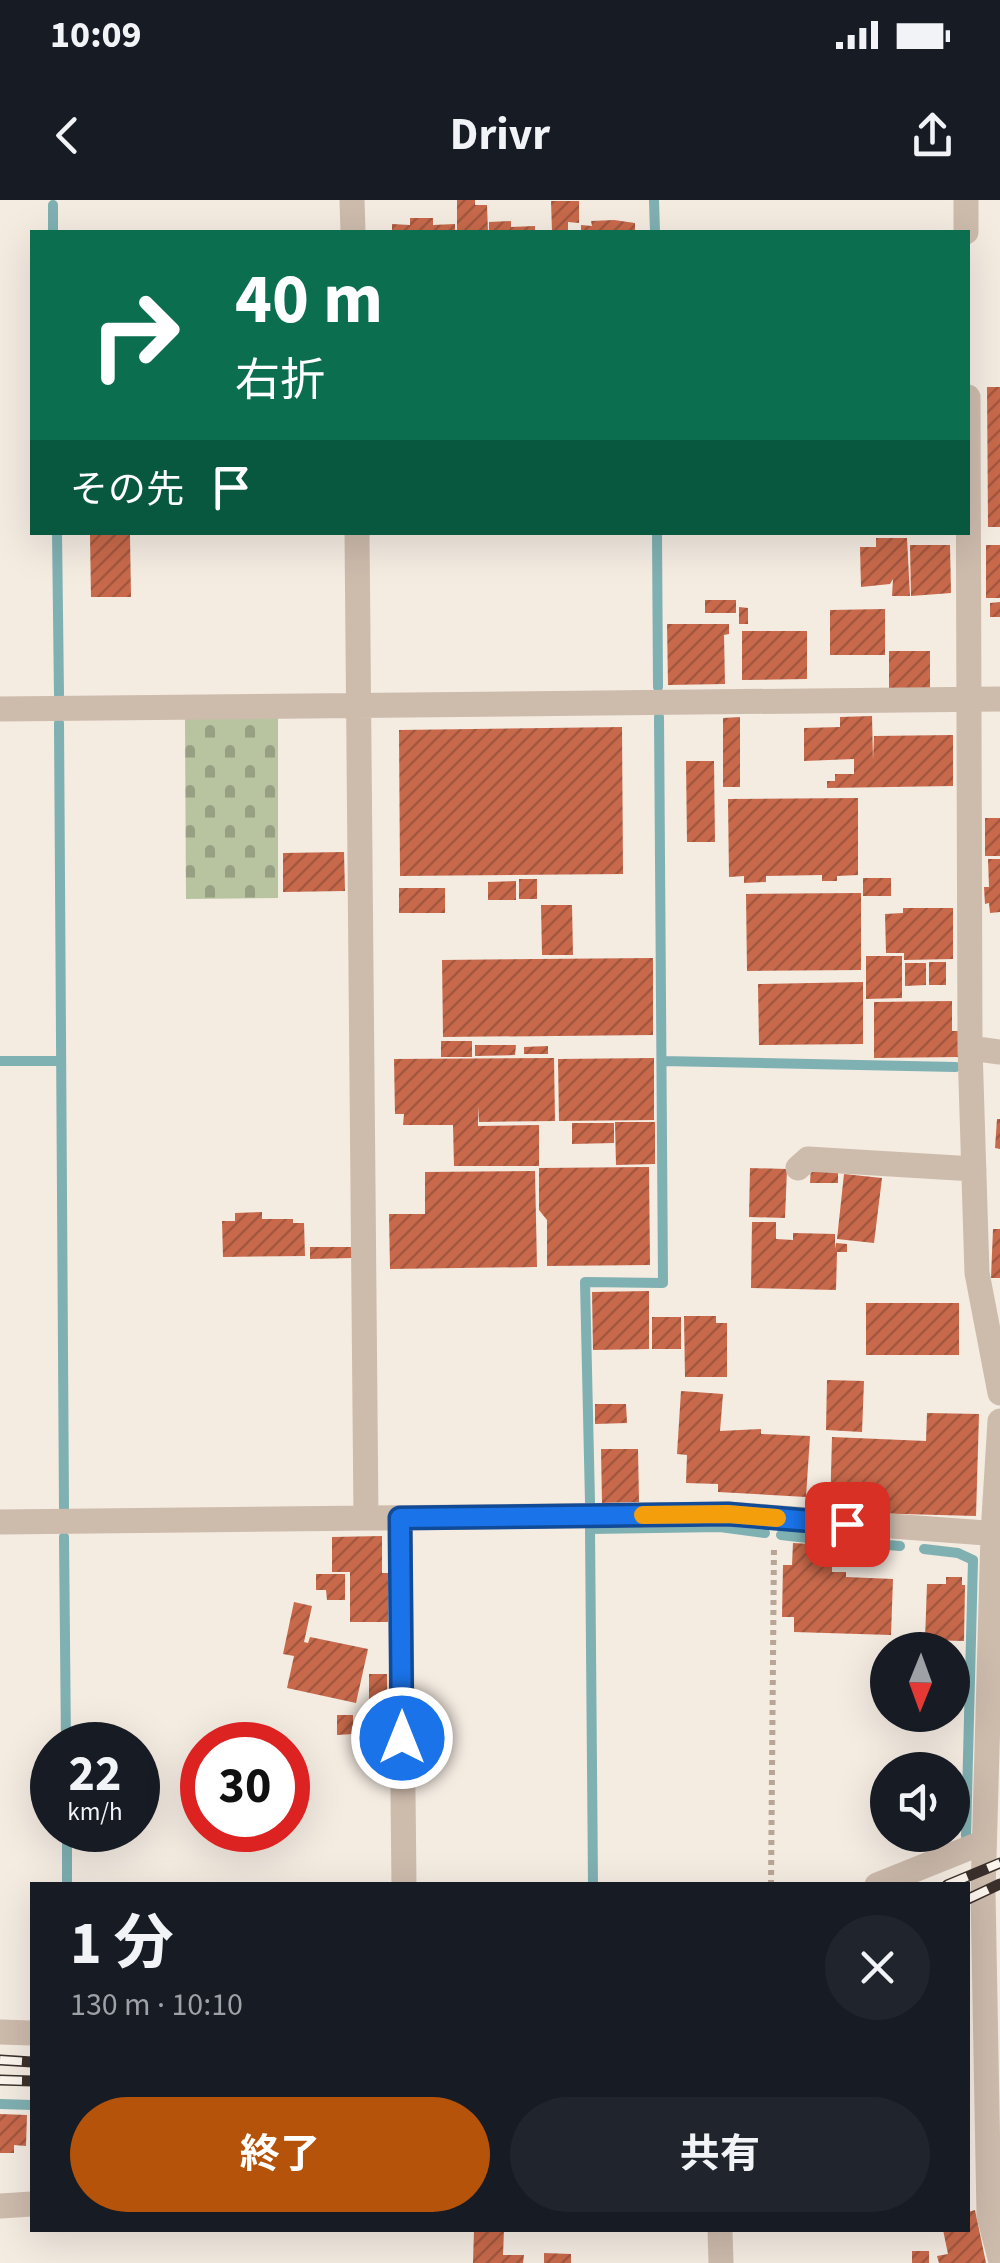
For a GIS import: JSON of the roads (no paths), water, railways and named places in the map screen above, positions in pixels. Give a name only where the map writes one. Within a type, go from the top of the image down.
[{"type":"street","points":[[352,200],[353,230]]},
{"type":"street","points":[[966,200],[966,230]]},
{"type":"street","points":[[357,535],[366,1518]]},
{"type":"street","points":[[969,535],[970,1048],[977,1273],[994,1336],[1000,1393]]},
{"type":"street","points":[[0,709],[1000,698]]},
{"type":"street","points":[[970,1048],[1000,1052]]},
{"type":"street","points":[[798,1168],[808,1159],[974,1168]]},
{"type":"street","points":[[1000,1421],[983,1893],[994,2057],[978,2154],[1000,2258]]},
{"type":"street","points":[[0,1522],[728,1514],[996,1534]]},
{"type":"street","points":[[400,1518],[404,1882]]},
{"type":"street","points":[[884,1882],[984,1842]]},
{"type":"street","points":[[0,2032],[30,2033]]},
{"type":"street","points":[[0,2206],[30,2204]]},
{"type":"street","points":[[720,2232],[720,2263]]},
{"type":"waterway","points":[[654,200],[655,230]]},
{"type":"waterway","points":[[53,205],[53,230]]},
{"type":"waterway","points":[[57,535],[59,695]]},
{"type":"waterway","points":[[657,535],[658,687]]},
{"type":"waterway","points":[[590,1502],[585,1282],[663,1283],[659,717]]},
{"type":"waterway","points":[[59,723],[64,1508]]},
{"type":"waterway","points":[[0,1061],[61,1061]]},
{"type":"waterway","points":[[662,1061],[956,1067]]},
{"type":"waterway","points":[[593,1882],[590,1529],[720,1527],[765,1533]]},
{"type":"waterway","points":[[781,1535],[825,1540]]},
{"type":"waterway","points":[[64,1537],[66,1722]]},
{"type":"waterway","points":[[851,1542],[900,1546]]},
{"type":"waterway","points":[[924,1549],[958,1553],[973,1560],[968,1752]]},
{"type":"waterway","points":[[67,1852],[67,1882]]},
{"type":"waterway","points":[[0,2104],[30,2105]]},
{"type":"railway","points":[[954,1882],[1000,1863]]},
{"type":"railway","points":[[970,1898],[1000,1884]]},
{"type":"railway","points":[[0,2060],[30,2062]]},
{"type":"railway","points":[[0,2080],[30,2081]]}]
